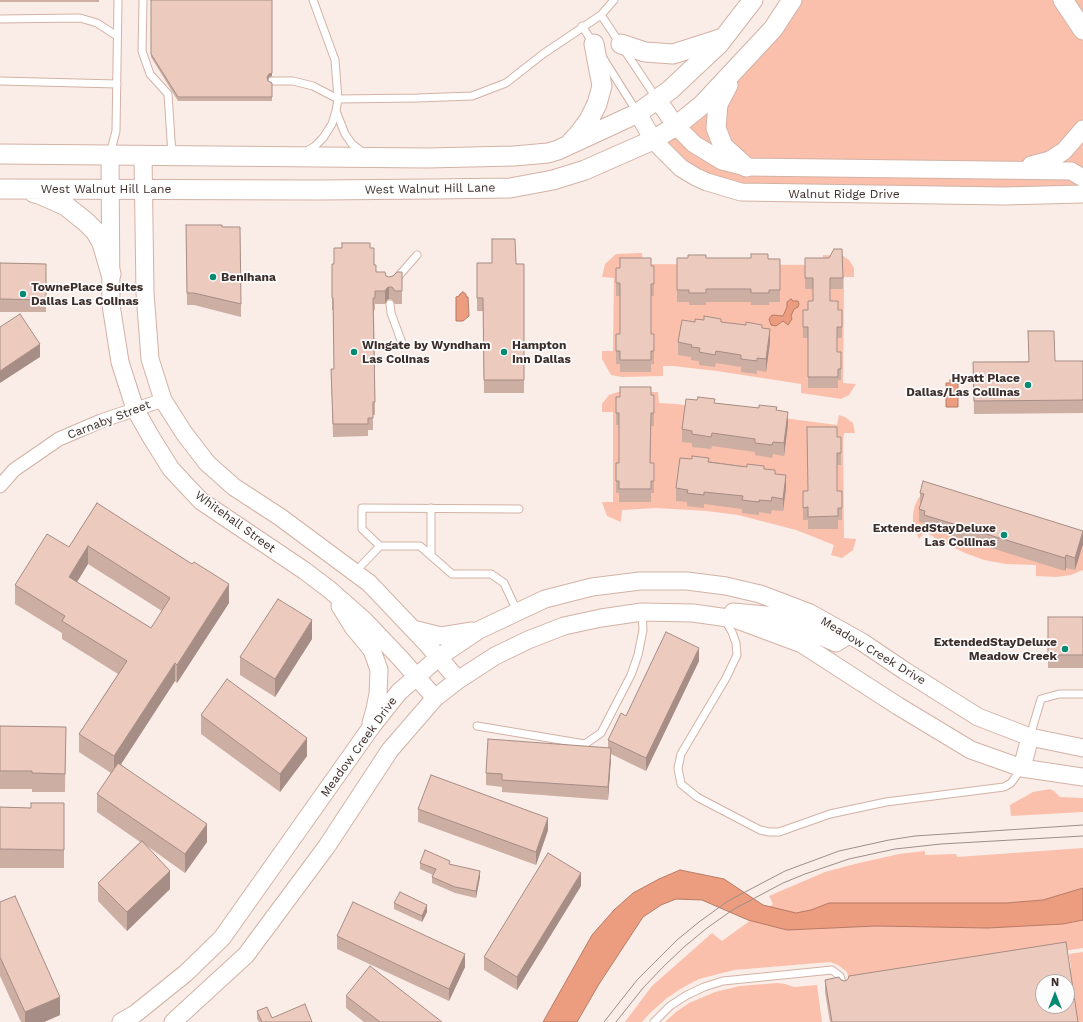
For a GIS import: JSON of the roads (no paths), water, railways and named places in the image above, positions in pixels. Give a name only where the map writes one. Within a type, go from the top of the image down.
[{"type":"main road","points":[[0,154],[386,158],[514,156],[548,153],[638,113],[672,88],[719,44],[753,0]]},
{"type":"main road","name":"West Walnut Hill Lane","points":[[6,189],[319,190],[510,188],[553,180],[585,170],[653,140],[676,126],[702,105],[773,29],[792,0]]},
{"type":"main road","points":[[1063,0],[1083,30]]},
{"type":"main road","points":[[621,44],[645,52],[673,54],[724,37]]},
{"type":"main road","points":[[564,147],[578,135],[598,104],[602,86],[594,44]]},
{"type":"main road","points":[[737,67],[718,104],[716,128],[723,146],[746,168]]},
{"type":"main road","points":[[6,189],[39,194],[66,206],[86,222],[95,231],[102,243],[111,274]]},
{"type":"street","name":"Walnut Ridge Drive","points":[[657,99],[676,126],[694,144],[722,161],[746,168],[1071,171],[1083,178]]},
{"type":"street","name":"Walnut Ridge Drive","points":[[638,113],[653,140],[681,168],[707,182],[741,192],[1004,196],[1083,194]]},
{"type":"street","points":[[1016,170],[1050,160],[1064,151],[1083,129]]},
{"type":"street","name":"Whitehall Street","points":[[110,154],[111,305],[120,362],[135,409],[171,470],[201,501],[330,590],[364,620],[435,698]]},
{"type":"street","points":[[143,155],[144,294],[150,359],[163,400],[184,433],[207,463],[234,488],[280,517],[369,583],[439,657],[458,680]]},
{"type":"street","name":"Carnaby Street","points":[[0,486],[14,470],[59,439],[101,421],[163,400]]},
{"type":"street","name":"Meadow Creek Drive","points":[[121,1022],[135,1014],[186,973],[222,938],[368,731],[399,692],[439,657],[479,630],[517,611],[546,599],[592,587],[640,581],[687,581],[726,586],[760,594],[810,613],[849,635],[978,717],[1030,737],[1083,748]]},
{"type":"street","points":[[330,590],[354,627],[372,650],[379,670],[377,701],[368,731]]},
{"type":"street","points":[[173,1022],[246,955],[327,846],[390,750],[435,698],[458,680],[495,656],[528,640],[564,626],[601,618],[642,612],[739,612],[776,616],[836,643],[849,635]]},
{"type":"street","points":[[693,613],[735,619],[802,644],[898,706],[971,750],[1022,768],[1083,777]]},
{"type":"street","points":[[413,629],[441,636],[479,630]]},
{"type":"street","points":[[1022,768],[1030,737]]},
{"type":"lane","points":[[110,154],[116,131],[118,0]]},
{"type":"lane","points":[[142,0],[142,51],[150,74],[168,94],[172,155]]},
{"type":"lane","points":[[280,157],[303,153],[315,146],[325,136],[332,124],[336,111],[338,98],[335,60],[313,0]]},
{"type":"lane","points":[[272,81],[293,81],[313,86],[338,98],[472,96],[506,83],[582,26],[601,15],[614,0]]},
{"type":"lane","points":[[601,15],[657,99]]},
{"type":"lane","points":[[0,19],[80,18],[97,23],[117,36]]},
{"type":"lane","points":[[582,26],[638,113]]},
{"type":"lane","points":[[0,81],[117,84]]},
{"type":"lane","points":[[336,111],[345,134],[352,144],[362,153],[386,158]]},
{"type":"lane","points":[[390,285],[417,255]]},
{"type":"lane","points":[[390,304],[391,313],[402,344]]},
{"type":"lane","points":[[517,611],[504,583],[491,574],[452,574],[420,546],[380,546],[362,529],[362,508],[519,509]]},
{"type":"lane","points":[[430,555],[432,508]]},
{"type":"lane","points":[[355,572],[380,546]]},
{"type":"lane","points":[[477,726],[585,744],[601,733],[631,675],[638,655],[643,630],[642,612]]},
{"type":"lane","points":[[722,618],[732,632],[736,643],[736,655],[726,678],[681,754],[678,768],[682,784],[697,798],[760,830],[778,832],[830,814],[879,804],[1004,787],[1011,783],[1022,768]]},
{"type":"lane","points":[[1030,737],[1041,699],[1059,694],[1083,694]]},
{"type":"lane","points":[[654,1022],[670,1006],[687,995],[704,987],[723,981],[832,970],[840,976],[844,989]]},
{"type":"tram line","points":[[604,1022],[637,980],[677,940],[728,901],[785,871],[839,851],[889,840],[915,836],[1083,825]]},
{"type":"tram line","points":[[616,1022],[643,988],[663,967],[707,928],[734,909],[783,883],[805,874],[849,859],[895,849],[941,844],[1083,836]]},
{"type":"place","name":"Benihana","points":[[213,277]]},
{"type":"place","name":"TownePlace Suites Dallas Las Colinas","points":[[23,294]]},
{"type":"place","name":"Wingate by Wyndham Las Colinas","points":[[354,352]]},
{"type":"place","name":"Hampton Inn Dallas","points":[[504,352]]},
{"type":"place","name":"Hyatt Place Dallas/Las Collinas","points":[[1028,385]]},
{"type":"place","name":"ExtendedStayDeluxe Las Collinas","points":[[1004,535]]},
{"type":"place","name":"ExtendedStayDeluxe Meadow Creek","points":[[1065,649]]}]
